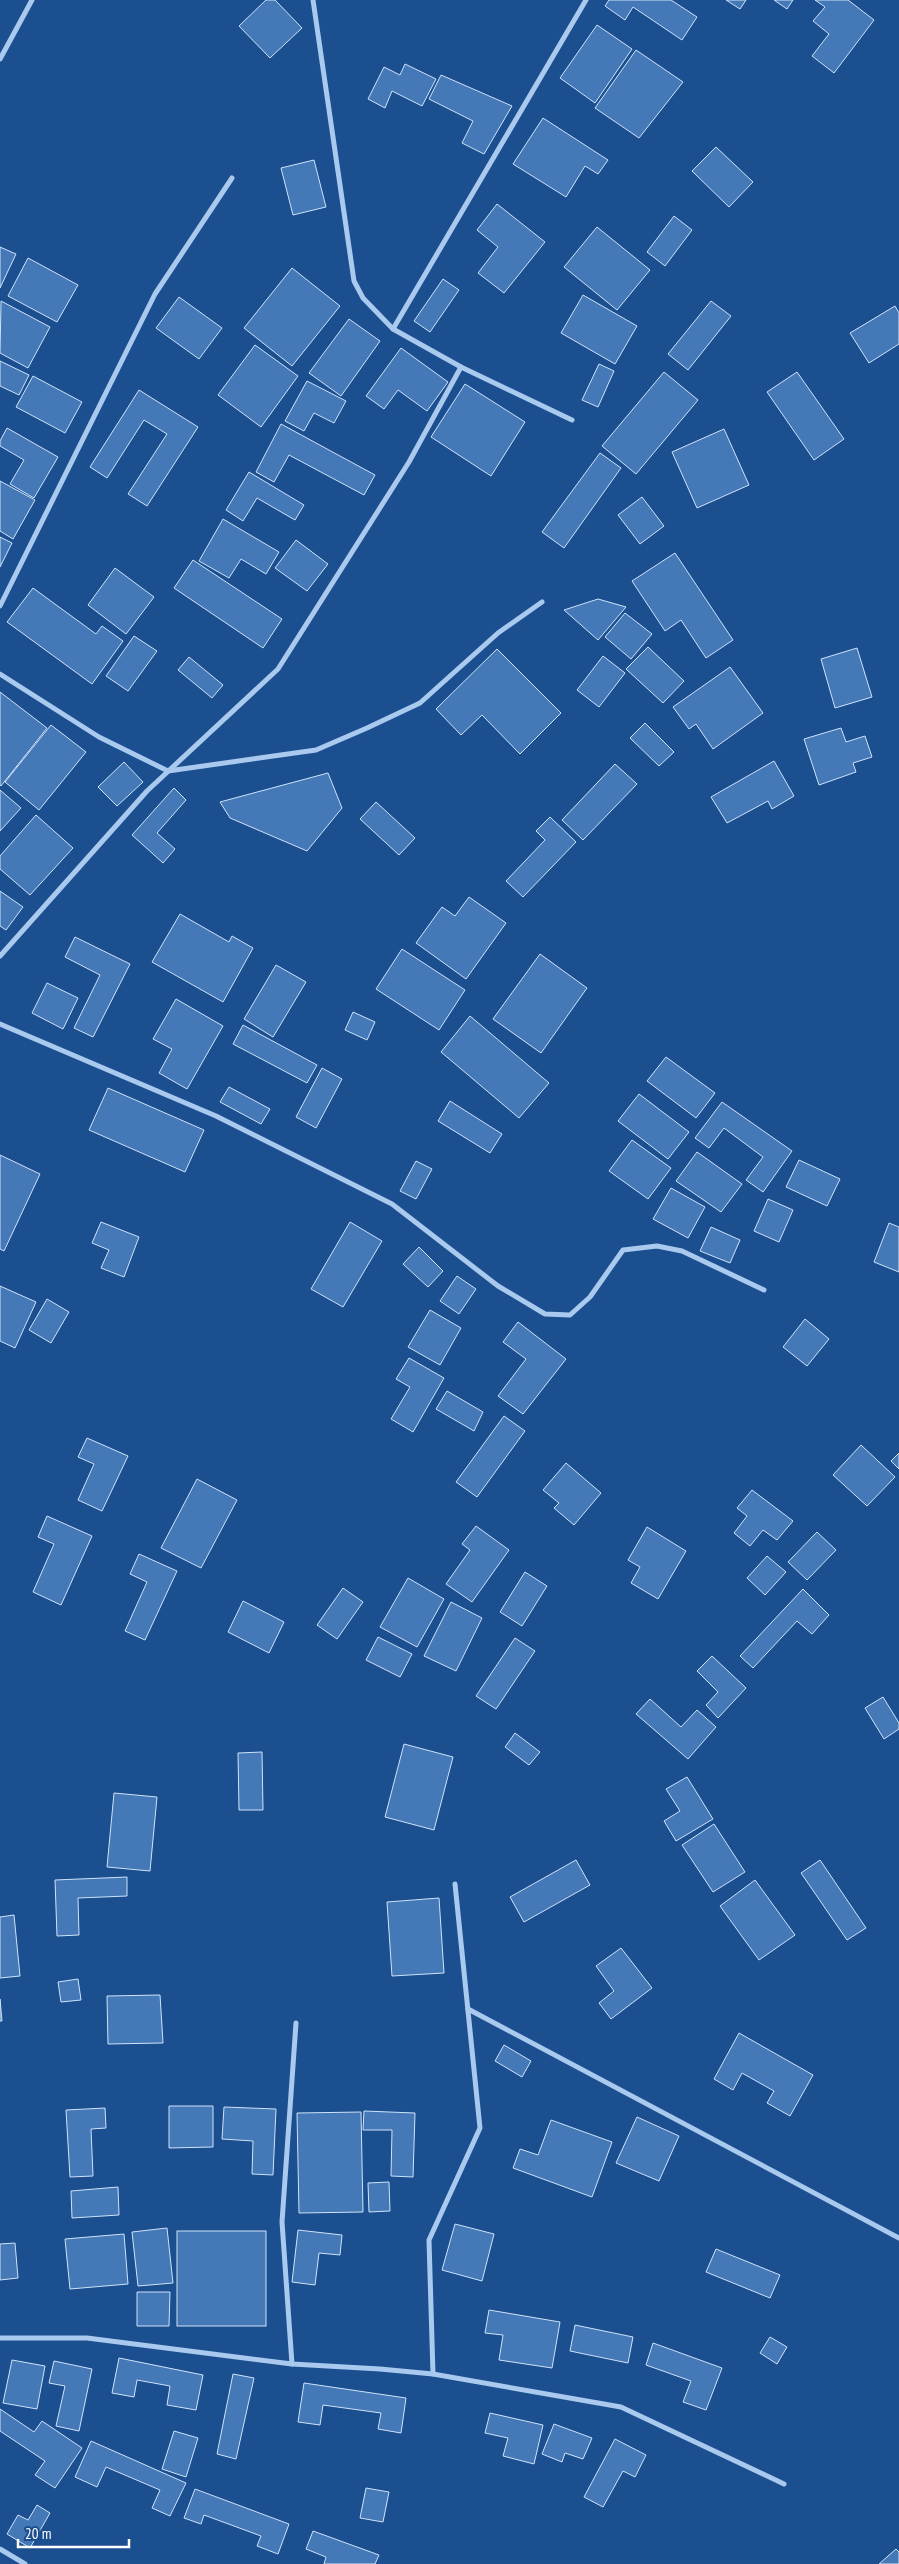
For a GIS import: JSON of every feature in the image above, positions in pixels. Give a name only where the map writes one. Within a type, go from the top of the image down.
[{"type":"street","points":[[0,59],[32,0]]},
{"type":"street","points":[[313,0],[354,281],[363,298],[393,329],[461,367],[572,420]]},
{"type":"street","points":[[393,329],[586,0]]},
{"type":"street","points":[[0,606],[155,294],[232,178]]},
{"type":"street","points":[[0,956],[147,791],[278,669],[409,462],[461,367]]},
{"type":"street","points":[[0,674],[99,737],[168,771],[316,750],[367,728],[420,703],[498,632],[542,602]]},
{"type":"street","points":[[0,1024],[216,1116],[392,1204],[498,1286],[545,1314],[570,1315],[590,1297],[624,1250],[656,1246],[682,1251],[764,1290]]},
{"type":"street","points":[[433,2374],[429,2240],[480,2128],[455,1884]]},
{"type":"street","points":[[468,2009],[899,2238]]},
{"type":"street","points":[[292,2364],[282,2222],[296,2023]]},
{"type":"street","points":[[0,2338],[87,2338],[292,2364],[433,2374],[620,2407],[784,2484]]},
{"type":"street","points":[[0,2549],[25,2564]]},
{"type":"building","points":[[266,0],[275,0],[302,28],[270,58],[239,26]]},
{"type":"building","points":[[609,0],[671,0],[697,17],[682,40],[633,7],[625,20],[605,6]]},
{"type":"building","points":[[726,0],[746,0],[740,9]]},
{"type":"building","points":[[774,0],[793,0],[787,9]]},
{"type":"building","points":[[815,0],[848,0],[874,20],[834,73],[812,56],[829,34],[813,21],[825,7]]},
{"type":"building","points":[[597,25],[632,49],[595,103],[560,78]]},
{"type":"building","points":[[636,50],[683,82],[639,138],[595,108]]},
{"type":"building","points":[[405,64],[436,79],[422,106],[392,91],[385,108],[368,99],[384,67],[400,75]]},
{"type":"building","points":[[441,75],[512,106],[484,154],[462,143],[473,121],[429,99]]},
{"type":"building","points":[[543,118],[608,160],[598,174],[585,166],[566,197],[513,164]]},
{"type":"building","points":[[716,147],[753,182],[729,207],[692,171]]},
{"type":"building","points":[[314,160],[326,207],[293,215],[281,168]]},
{"type":"building","points":[[497,204],[545,242],[504,293],[478,273],[498,247],[477,230]]},
{"type":"building","points":[[674,216],[692,230],[665,266],[647,252]]},
{"type":"building","points":[[597,227],[650,270],[617,310],[564,267]]},
{"type":"building","points":[[0,247],[16,254],[0,288]]},
{"type":"building","points":[[28,258],[78,285],[57,322],[8,296]]},
{"type":"building","points":[[292,268],[340,306],[292,366],[244,328]]},
{"type":"building","points":[[443,279],[459,290],[430,332],[414,321]]},
{"type":"building","points":[[583,295],[637,326],[615,364],[561,333]]},
{"type":"building","points":[[179,297],[222,328],[199,359],[156,328]]},
{"type":"building","points":[[1,301],[50,327],[28,368],[0,353]]},
{"type":"building","points":[[711,301],[731,316],[688,370],[668,354]]},
{"type":"building","points":[[895,306],[899,313],[899,344],[869,363],[850,333]]},
{"type":"building","points":[[349,319],[380,341],[341,396],[309,373]]},
{"type":"building","points":[[255,345],[298,376],[261,427],[218,395]]},
{"type":"building","points":[[401,348],[448,382],[427,411],[398,390],[384,409],[366,396]]},
{"type":"building","points":[[0,361],[29,375],[19,395],[0,386]]},
{"type":"building","points":[[599,364],[614,371],[598,407],[582,400]]},
{"type":"building","points":[[664,372],[698,400],[636,474],[602,446]]},
{"type":"building","points":[[797,372],[844,439],[814,460],[767,392]]},
{"type":"building","points":[[33,376],[82,402],[65,433],[16,407]]},
{"type":"building","points":[[307,381],[346,401],[334,423],[314,413],[304,431],[285,421]]},
{"type":"building","points":[[465,384],[525,422],[491,476],[431,437]]},
{"type":"building","points":[[139,390],[198,427],[147,506],[128,494],[167,434],[144,420],[107,478],[90,467]]},
{"type":"building","points":[[281,424],[375,475],[364,495],[289,455],[274,482],[256,472]]},
{"type":"building","points":[[7,428],[58,457],[34,498],[10,484],[24,460],[0,446],[0,441]]},
{"type":"building","points":[[724,429],[749,485],[697,508],[672,452]]},
{"type":"building","points":[[600,453],[621,468],[564,548],[542,532]]},
{"type":"building","points":[[249,472],[304,505],[295,520],[257,498],[243,521],[226,510]]},
{"type":"building","points":[[0,481],[35,500],[13,539],[0,531]]},
{"type":"building","points":[[642,497],[664,526],[640,544],[618,515]]},
{"type":"building","points":[[223,519],[279,552],[266,574],[241,559],[229,578],[199,561]]},
{"type":"building","points":[[0,537],[12,543],[0,567]]},
{"type":"building","points":[[296,540],[328,564],[307,591],[275,568]]},
{"type":"building","points":[[675,553],[733,640],[706,658],[681,620],[665,631],[632,581]]},
{"type":"building","points":[[193,560],[282,619],[263,648],[174,588]]},
{"type":"building","points":[[115,568],[154,597],[126,634],[88,605]]},
{"type":"building","points":[[33,588],[96,634],[102,626],[123,641],[92,684],[7,622]]},
{"type":"building","points":[[598,599],[626,607],[598,640],[564,610]]},
{"type":"building","points":[[625,613],[652,634],[631,659],[605,637]]},
{"type":"building","points":[[134,636],[157,651],[128,691],[106,676]]},
{"type":"building","points":[[648,647],[684,681],[663,703],[626,669]]},
{"type":"building","points":[[857,648],[872,697],[835,708],[821,659]]},
{"type":"building","points":[[497,649],[561,713],[520,754],[482,715],[461,735],[436,709]]},
{"type":"building","points":[[603,656],[625,673],[599,707],[577,690]]},
{"type":"building","points":[[189,657],[223,685],[212,698],[178,670]]},
{"type":"building","points":[[730,667],[763,713],[713,749],[696,724],[689,729],[673,707]]},
{"type":"building","points":[[0,692],[47,728],[1,786],[0,785]]},
{"type":"building","points":[[645,723],[674,752],[659,766],[630,738]]},
{"type":"building","points":[[51,725],[86,752],[39,810],[5,782]]},
{"type":"building","points":[[841,728],[846,742],[865,736],[872,757],[853,763],[856,772],[819,785],[804,739]]},
{"type":"building","points":[[774,761],[794,796],[772,809],[768,801],[727,823],[711,797]]},
{"type":"building","points":[[124,762],[143,782],[117,806],[98,787]]},
{"type":"building","points":[[615,764],[637,784],[583,840],[562,820]]},
{"type":"building","points":[[328,773],[342,808],[307,851],[230,818],[220,802]]},
{"type":"building","points":[[174,788],[186,800],[157,833],[175,849],[163,863],[132,835]]},
{"type":"building","points":[[0,790],[21,808],[0,831]]},
{"type":"building","points":[[376,802],[415,838],[399,855],[360,819]]},
{"type":"building","points":[[36,815],[73,848],[30,895],[0,869],[0,856]]},
{"type":"building","points":[[550,817],[576,842],[523,897],[506,881],[545,840],[536,831]]},
{"type":"building","points":[[0,891],[23,907],[6,930],[0,926]]},
{"type":"building","points":[[469,897],[506,923],[466,979],[416,943],[442,907],[455,916]]},
{"type":"building","points":[[180,914],[229,942],[232,936],[253,948],[223,1002],[152,962]]},
{"type":"building","points":[[75,937],[130,964],[93,1037],[74,1028],[100,975],[65,957]]},
{"type":"building","points":[[402,949],[465,990],[439,1030],[376,989]]},
{"type":"building","points":[[540,954],[587,988],[541,1053],[493,1019]]},
{"type":"building","points":[[276,965],[306,982],[273,1037],[244,1019]]},
{"type":"building","points":[[47,983],[78,998],[63,1029],[32,1013]]},
{"type":"building","points":[[176,999],[223,1026],[187,1089],[159,1073],[172,1049],[153,1039]]},
{"type":"building","points":[[353,1012],[375,1022],[367,1040],[345,1030]]},
{"type":"building","points":[[470,1016],[549,1083],[519,1118],[441,1052]]},
{"type":"building","points":[[243,1025],[317,1065],[307,1083],[233,1044]]},
{"type":"building","points":[[666,1057],[715,1093],[696,1118],[647,1081]]},
{"type":"building","points":[[322,1068],[342,1079],[316,1128],[296,1117]]},
{"type":"building","points":[[229,1087],[270,1109],[261,1124],[220,1102]]},
{"type":"building","points":[[108,1088],[204,1130],[185,1172],[89,1130]]},
{"type":"building","points":[[639,1094],[689,1132],[668,1159],[618,1121]]},
{"type":"building","points":[[450,1101],[502,1134],[490,1153],[438,1121]]},
{"type":"building","points":[[722,1102],[792,1151],[763,1192],[746,1180],[763,1157],[724,1128],[709,1148],[695,1138]]},
{"type":"building","points":[[632,1140],[671,1168],[648,1199],[609,1171]]},
{"type":"building","points":[[697,1152],[742,1184],[721,1212],[676,1181]]},
{"type":"building","points":[[0,1155],[40,1174],[4,1251],[0,1249]]},
{"type":"building","points":[[799,1160],[840,1179],[827,1206],[786,1187]]},
{"type":"building","points":[[416,1161],[432,1169],[416,1199],[400,1191]]},
{"type":"building","points":[[671,1188],[705,1207],[688,1238],[653,1219]]},
{"type":"building","points":[[768,1199],[793,1210],[779,1242],[754,1231]]},
{"type":"building","points":[[101,1222],[139,1237],[124,1277],[101,1268],[109,1250],[92,1243]]},
{"type":"building","points":[[350,1222],[382,1241],[343,1307],[311,1289]]},
{"type":"building","points":[[889,1223],[899,1227],[899,1272],[874,1262]]},
{"type":"building","points":[[711,1227],[740,1240],[730,1263],[700,1251]]},
{"type":"building","points":[[419,1247],[443,1271],[428,1287],[403,1264]]},
{"type":"building","points":[[457,1276],[476,1289],[459,1314],[440,1301]]},
{"type":"building","points":[[0,1286],[36,1302],[15,1348],[0,1341]]},
{"type":"building","points":[[47,1299],[69,1312],[51,1343],[29,1330]]},
{"type":"building","points":[[430,1310],[461,1328],[440,1365],[408,1347]]},
{"type":"building","points":[[805,1319],[829,1339],[807,1366],[783,1347]]},
{"type":"building","points":[[518,1322],[566,1359],[523,1414],[498,1396],[526,1359],[503,1342]]},
{"type":"building","points":[[409,1358],[444,1378],[413,1432],[391,1419],[410,1387],[396,1379]]},
{"type":"building","points":[[447,1391],[483,1412],[474,1431],[436,1409]]},
{"type":"building","points":[[504,1416],[525,1431],[477,1497],[456,1482]]},
{"type":"building","points":[[87,1438],[128,1456],[102,1511],[78,1500],[94,1464],[78,1457]]},
{"type":"building","points":[[861,1445],[895,1477],[867,1506],[833,1475]]},
{"type":"building","points":[[899,1453],[899,1469],[891,1461]]},
{"type":"building","points":[[566,1463],[601,1493],[574,1525],[554,1508],[559,1503],[543,1490]]},
{"type":"building","points":[[197,1479],[237,1500],[201,1568],[161,1548]]},
{"type":"building","points":[[752,1490],[793,1521],[777,1540],[763,1530],[750,1546],[734,1533],[747,1516],[737,1508]]},
{"type":"building","points":[[47,1516],[92,1536],[61,1605],[33,1592],[54,1544],[38,1537]]},
{"type":"building","points":[[476,1526],[509,1550],[472,1602],[446,1584],[470,1550],[462,1544]]},
{"type":"building","points":[[647,1527],[686,1551],[658,1599],[631,1583],[640,1567],[628,1560]]},
{"type":"building","points":[[817,1532],[836,1550],[807,1580],[788,1562]]},
{"type":"building","points":[[139,1554],[177,1571],[145,1640],[125,1631],[147,1582],[130,1574]]},
{"type":"building","points":[[767,1556],[786,1572],[765,1595],[747,1578]]},
{"type":"building","points":[[525,1572],[547,1586],[522,1626],[500,1612]]},
{"type":"building","points":[[408,1578],[444,1599],[417,1647],[380,1627]]},
{"type":"building","points":[[343,1588],[363,1602],[337,1639],[317,1625]]},
{"type":"building","points":[[803,1589],[829,1615],[812,1634],[797,1621],[753,1668],[740,1656]]},
{"type":"building","points":[[243,1601],[284,1622],[269,1653],[228,1632]]},
{"type":"building","points":[[451,1602],[482,1618],[456,1671],[424,1656]]},
{"type":"building","points":[[378,1637],[412,1654],[400,1677],[366,1660]]},
{"type":"building","points":[[515,1638],[535,1651],[496,1709],[476,1696]]},
{"type":"building","points":[[712,1656],[746,1688],[718,1718],[706,1705],[718,1692],[697,1671]]},
{"type":"building","points":[[883,1697],[899,1723],[899,1729],[884,1739],[865,1708]]},
{"type":"building","points":[[650,1699],[681,1727],[697,1710],[716,1727],[688,1759],[636,1714]]},
{"type":"building","points":[[515,1733],[540,1752],[529,1765],[505,1747]]},
{"type":"building","points":[[404,1744],[453,1757],[434,1830],[385,1817]]},
{"type":"building","points":[[262,1752],[263,1810],[239,1810],[238,1753]]},
{"type":"building","points":[[687,1777],[713,1819],[676,1841],[664,1821],[680,1811],[666,1789]]},
{"type":"building","points":[[114,1793],[157,1797],[150,1871],[107,1867]]},
{"type":"building","points":[[714,1824],[745,1872],[713,1892],[682,1845]]},
{"type":"building","points":[[576,1860],[590,1885],[524,1922],[510,1897]]},
{"type":"building","points":[[820,1860],[866,1928],[847,1940],[801,1873]]},
{"type":"building","points":[[127,1877],[127,1896],[78,1898],[79,1935],[57,1936],[55,1880]]},
{"type":"building","points":[[755,1880],[795,1935],[759,1960],[720,1906]]},
{"type":"building","points":[[439,1898],[444,1973],[392,1976],[387,1902]]},
{"type":"building","points":[[14,1915],[20,1976],[0,1978],[0,1917]]},
{"type":"building","points":[[621,1948],[652,1988],[611,2019],[599,2003],[614,1991],[596,1966]]},
{"type":"building","points":[[78,1979],[81,2000],[61,2002],[58,1982]]},
{"type":"building","points":[[160,1995],[163,2043],[108,2044],[107,1996]]},
{"type":"building","points":[[0,1999],[2,2021],[0,2021]]},
{"type":"building","points":[[739,2033],[813,2075],[790,2116],[767,2103],[774,2091],[742,2073],[733,2090],[714,2079]]},
{"type":"building","points":[[504,2045],[531,2061],[522,2077],[495,2061]]},
{"type":"building","points":[[169,2106],[213,2106],[213,2147],[169,2148]]},
{"type":"building","points":[[224,2107],[276,2109],[273,2175],[252,2174],[253,2141],[222,2139]]},
{"type":"building","points":[[105,2108],[106,2128],[91,2129],[93,2176],[70,2177],[66,2110]]},
{"type":"building","points":[[364,2111],[415,2113],[413,2177],[391,2176],[392,2130],[363,2130]]},
{"type":"building","points":[[361,2112],[363,2212],[299,2213],[297,2113]]},
{"type":"building","points":[[637,2117],[679,2136],[659,2181],[616,2163]]},
{"type":"building","points":[[551,2120],[612,2142],[592,2197],[513,2168],[520,2149],[538,2155]]},
{"type":"building","points":[[389,2182],[390,2211],[369,2212],[368,2183]]},
{"type":"building","points":[[118,2187],[119,2215],[72,2218],[71,2191]]},
{"type":"building","points":[[455,2224],[494,2234],[482,2281],[442,2270]]},
{"type":"building","points":[[167,2228],[173,2283],[138,2286],[132,2232]]},
{"type":"building","points":[[298,2230],[342,2235],[340,2255],[319,2253],[315,2285],[292,2282]]},
{"type":"building","points":[[177,2231],[266,2231],[266,2326],[177,2326]]},
{"type":"building","points":[[124,2234],[128,2284],[70,2289],[65,2239]]},
{"type":"building","points":[[15,2243],[18,2278],[0,2280],[0,2244]]},
{"type":"building","points":[[716,2249],[780,2275],[770,2298],[706,2272]]},
{"type":"building","points":[[137,2292],[170,2292],[169,2326],[137,2326]]},
{"type":"building","points":[[489,2310],[560,2322],[552,2368],[499,2360],[503,2335],[485,2333]]},
{"type":"building","points":[[575,2325],[633,2337],[628,2363],[570,2351]]},
{"type":"building","points":[[770,2337],[787,2347],[777,2364],[760,2353]]},
{"type":"building","points":[[653,2343],[722,2368],[706,2410],[683,2402],[691,2381],[646,2365]]},
{"type":"building","points":[[119,2358],[203,2375],[196,2410],[167,2405],[170,2386],[137,2380],[134,2397],[112,2393]]},
{"type":"building","points":[[12,2360],[45,2366],[37,2409],[3,2403]]},
{"type":"building","points":[[54,2361],[92,2369],[79,2431],[56,2426],[65,2386],[49,2383]]},
{"type":"building","points":[[233,2374],[254,2378],[236,2459],[217,2454]]},
{"type":"building","points":[[304,2383],[406,2398],[401,2433],[378,2429],[381,2413],[323,2405],[320,2425],[298,2422]]},
{"type":"building","points":[[0,2409],[34,2432],[42,2421],[82,2448],[55,2488],[35,2475],[45,2461],[0,2431]]},
{"type":"building","points":[[490,2413],[543,2425],[534,2464],[503,2456],[508,2438],[485,2433]]},
{"type":"building","points":[[554,2424],[592,2438],[583,2459],[565,2453],[562,2462],[542,2454]]},
{"type":"building","points":[[174,2431],[198,2438],[186,2477],[162,2469]]},
{"type":"building","points":[[615,2439],[646,2455],[635,2477],[623,2471],[603,2507],[584,2497]]},
{"type":"building","points":[[91,2441],[186,2483],[170,2516],[152,2508],[160,2490],[106,2467],[97,2487],[75,2477]]},
{"type":"building","points":[[366,2488],[389,2492],[383,2522],[360,2518]]},
{"type":"building","points":[[195,2489],[289,2524],[278,2554],[257,2546],[261,2536],[204,2515],[201,2524],[184,2518]]},
{"type":"building","points":[[37,2505],[50,2513],[30,2548],[7,2534],[18,2515],[28,2520]]},
{"type":"building","points":[[313,2531],[379,2555],[375,2564],[324,2564],[326,2557],[306,2549]]},
{"type":"building","points":[[896,2549],[899,2552],[899,2564],[879,2564]]}]
